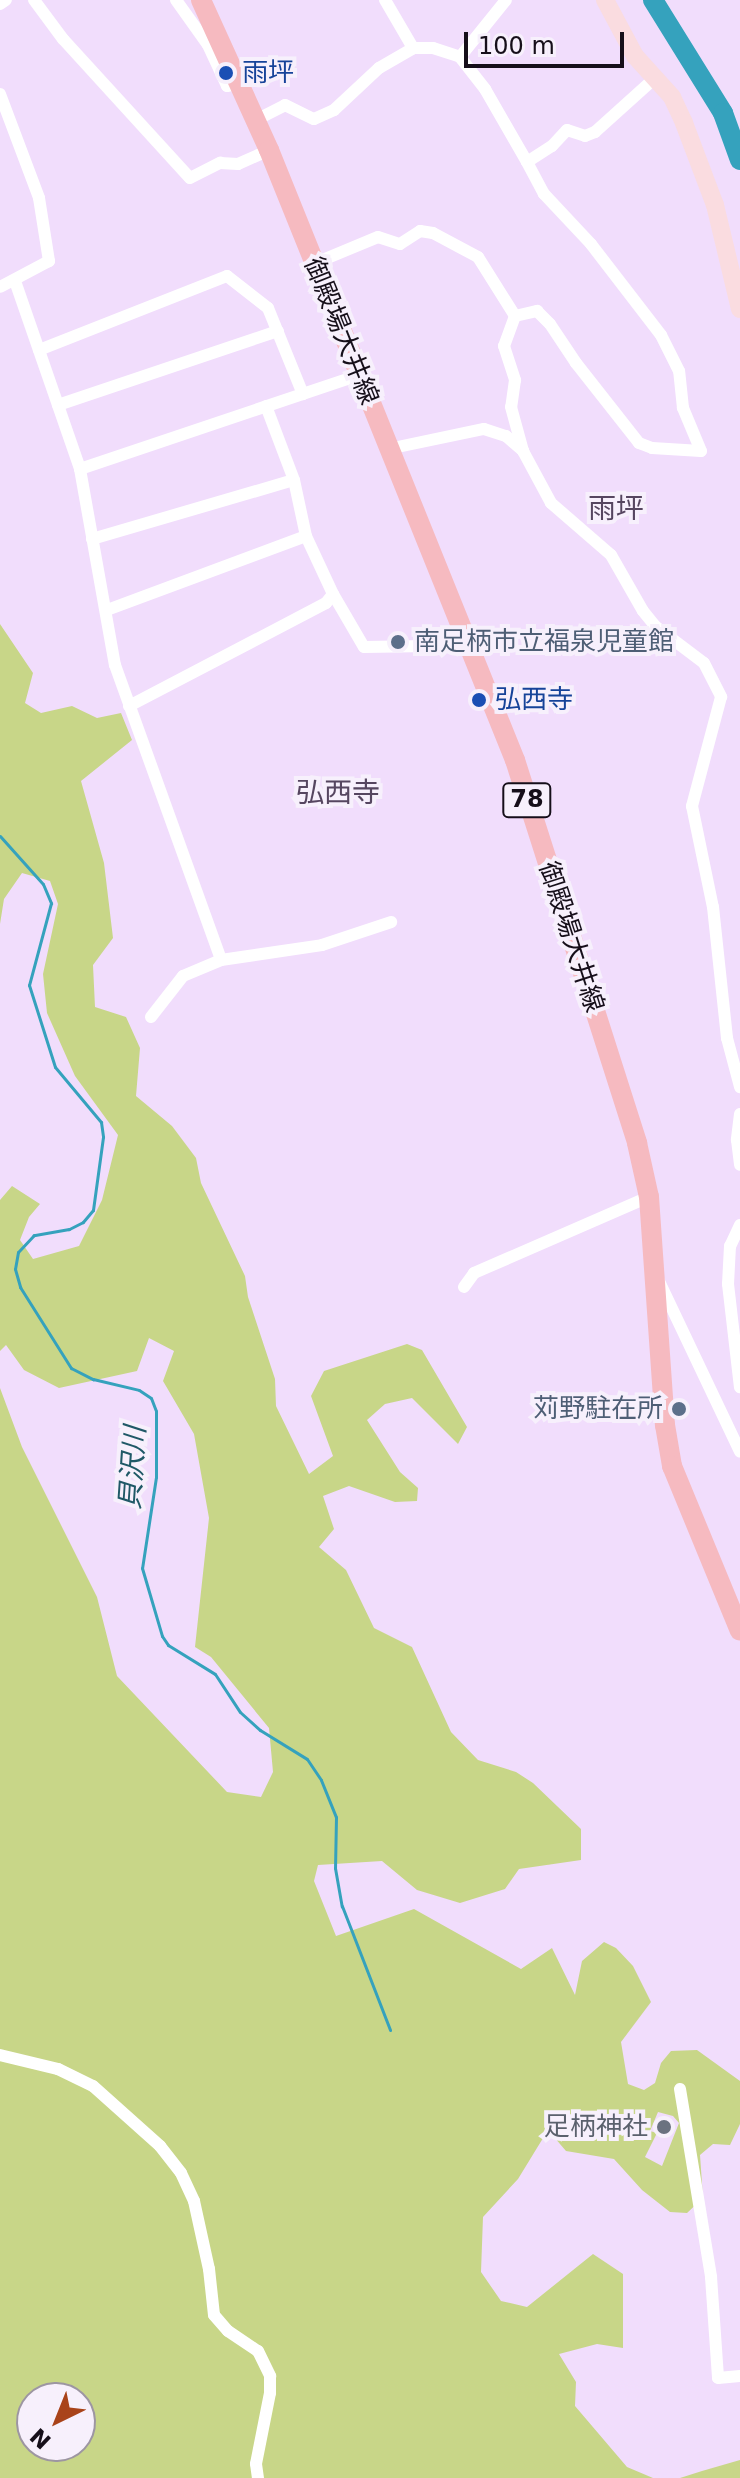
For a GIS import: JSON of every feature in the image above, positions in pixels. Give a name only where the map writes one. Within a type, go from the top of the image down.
[{"type":"main road","name":"御殿場大井線","points":[[201,0],[269,150],[515,760],[637,1143],[649,1197],[665,1425],[672,1466],[740,1631]]},
{"type":"street","points":[[0,4],[6,0]]},
{"type":"street","points":[[34,0],[63,39],[190,178],[220,163],[238,164],[269,150]]},
{"type":"street","points":[[176,0],[208,45],[227,86],[237,84]]},
{"type":"street","points":[[385,0],[413,48]]},
{"type":"street","points":[[460,57],[506,0]]},
{"type":"street","points":[[605,0],[635,56],[672,97],[715,205],[740,309]]},
{"type":"street","points":[[254,121],[285,105],[314,119],[334,110],[379,68],[413,48],[433,48],[460,57],[485,89],[544,194],[591,244],[661,335],[679,371],[683,408],[701,451],[652,448],[639,443],[537,311],[515,316]]},
{"type":"street","points":[[527,162],[552,146],[567,130],[585,136],[595,132],[655,78]]},
{"type":"street","points":[[0,94],[39,198],[49,261],[0,287]]},
{"type":"street","points":[[313,264],[378,237],[400,244],[420,231],[433,233],[478,257],[515,316]]},
{"type":"street","points":[[39,350],[227,276],[268,308],[303,394]]},
{"type":"street","points":[[15,281],[80,469],[115,665],[221,960]]},
{"type":"street","points":[[515,316],[504,346],[515,380],[511,407],[523,451],[551,503],[611,555],[643,611],[655,626],[704,663],[721,697],[692,806],[713,907],[727,1038],[740,1087]]},
{"type":"street","points":[[58,405],[278,331]]},
{"type":"street","points":[[80,469],[360,375]]},
{"type":"street","points":[[266,406],[294,480],[306,536],[333,594],[364,647],[429,646],[462,630]]},
{"type":"street","points":[[388,449],[456,432],[484,429],[506,436],[523,451]]},
{"type":"street","points":[[92,539],[294,480]]},
{"type":"street","points":[[107,610],[306,536]]},
{"type":"street","points":[[129,706],[326,603],[333,594]]},
{"type":"street","points":[[151,1017],[183,976],[221,960],[322,945],[391,922]]},
{"type":"street","points":[[740,1114],[737,1140],[740,1165]]},
{"type":"street","points":[[464,1287],[474,1273],[649,1197]]},
{"type":"street","points":[[740,1225],[730,1246],[728,1284],[740,1387]]},
{"type":"street","points":[[655,1273],[740,1452]]},
{"type":"street","points":[[0,2055],[58,2069],[93,2086],[160,2146],[181,2173],[194,2201],[209,2269],[214,2315],[228,2331],[258,2351],[270,2376],[270,2393],[256,2464],[258,2478]]},
{"type":"street","points":[[680,2089],[711,2277],[718,2378],[740,2376]]},
{"type":"green space","points":[[0,624],[33,673],[25,703],[41,713],[72,706],[97,718],[121,713],[132,740],[81,781],[104,863],[113,938],[93,965],[95,1007],[126,1017],[140,1048],[136,1096],[172,1126],[196,1158],[201,1183],[245,1276],[248,1297],[275,1379],[276,1406],[309,1474],[333,1456],[311,1396],[324,1371],[407,1344],[422,1350],[467,1427],[458,1444],[412,1398],[385,1404],[367,1420],[400,1472],[418,1488],[417,1501],[395,1502],[349,1486],[323,1496],[334,1529],[319,1547],[346,1570],[374,1628],[412,1647],[451,1732],[478,1760],[516,1772],[533,1783],[581,1829],[581,1860],[519,1869],[505,1889],[460,1903],[417,1890],[382,1861],[318,1865],[314,1881],[336,1936],[414,1909],[521,1969],[552,1948],[575,1995],[582,1961],[604,1942],[616,1948],[633,1966],[651,2002],[621,2042],[628,2084],[644,2090],[655,2083],[661,2063],[671,2051],[697,2050],[740,2081],[740,2124],[730,2145],[713,2144],[700,2155],[703,2198],[687,2213],[670,2212],[642,2190],[614,2159],[566,2151],[548,2130],[518,2179],[483,2217],[481,2272],[501,2301],[527,2307],[593,2254],[623,2274],[623,2348],[597,2344],[559,2354],[576,2382],[575,2406],[627,2467],[653,2478],[0,2478],[0,1388],[22,1447],[97,1597],[117,1676],[227,1792],[261,1797],[273,1772],[269,1728],[211,1657],[195,1647],[209,1518],[194,1434],[163,1381],[174,1351],[149,1338],[137,1371],[59,1388],[24,1370],[6,1345],[0,1351],[0,1200],[12,1186],[40,1204],[29,1217],[20,1240],[33,1259],[79,1246],[102,1200],[118,1135],[75,1076],[47,1013],[43,974],[58,904],[50,881],[22,873],[4,899],[0,924]],"holes":[[[658,2112],[673,2116],[679,2123],[662,2166],[645,2157],[657,2133],[650,2131]]]},
{"type":"green space","points":[[740,2460],[740,2478],[680,2478],[702,2471]]},
{"type":"waterway","points":[[653,0],[723,113],[740,160]]},
{"type":"waterway","name":"貝沢川","points":[[0,836],[43,884],[51,903],[29,985],[55,1067],[101,1122],[103,1137],[93,1210],[83,1222],[69,1229],[34,1235],[18,1252],[15,1269],[20,1287],[71,1368],[93,1379],[139,1390],[151,1398],[156,1411],[156,1477],[142,1568],[162,1636],[168,1645],[215,1674],[240,1712],[260,1730],[307,1759],[321,1780],[336,1817],[335,1868],[342,1906],[390,2030]]},
{"type":"place","name":"雨坪","points":[[226,73]]},
{"type":"place","name":"南足柄市立福泉児童館","points":[[398,642]]},
{"type":"place","name":"弘西寺","points":[[479,700]]},
{"type":"place","name":"苅野駐在所","points":[[679,1409]]},
{"type":"place","name":"足柄神社","points":[[664,2127]]},
{"type":"district","name":"雨坪","points":[[616,509]]},
{"type":"district","name":"弘西寺","points":[[338,793]]}]
